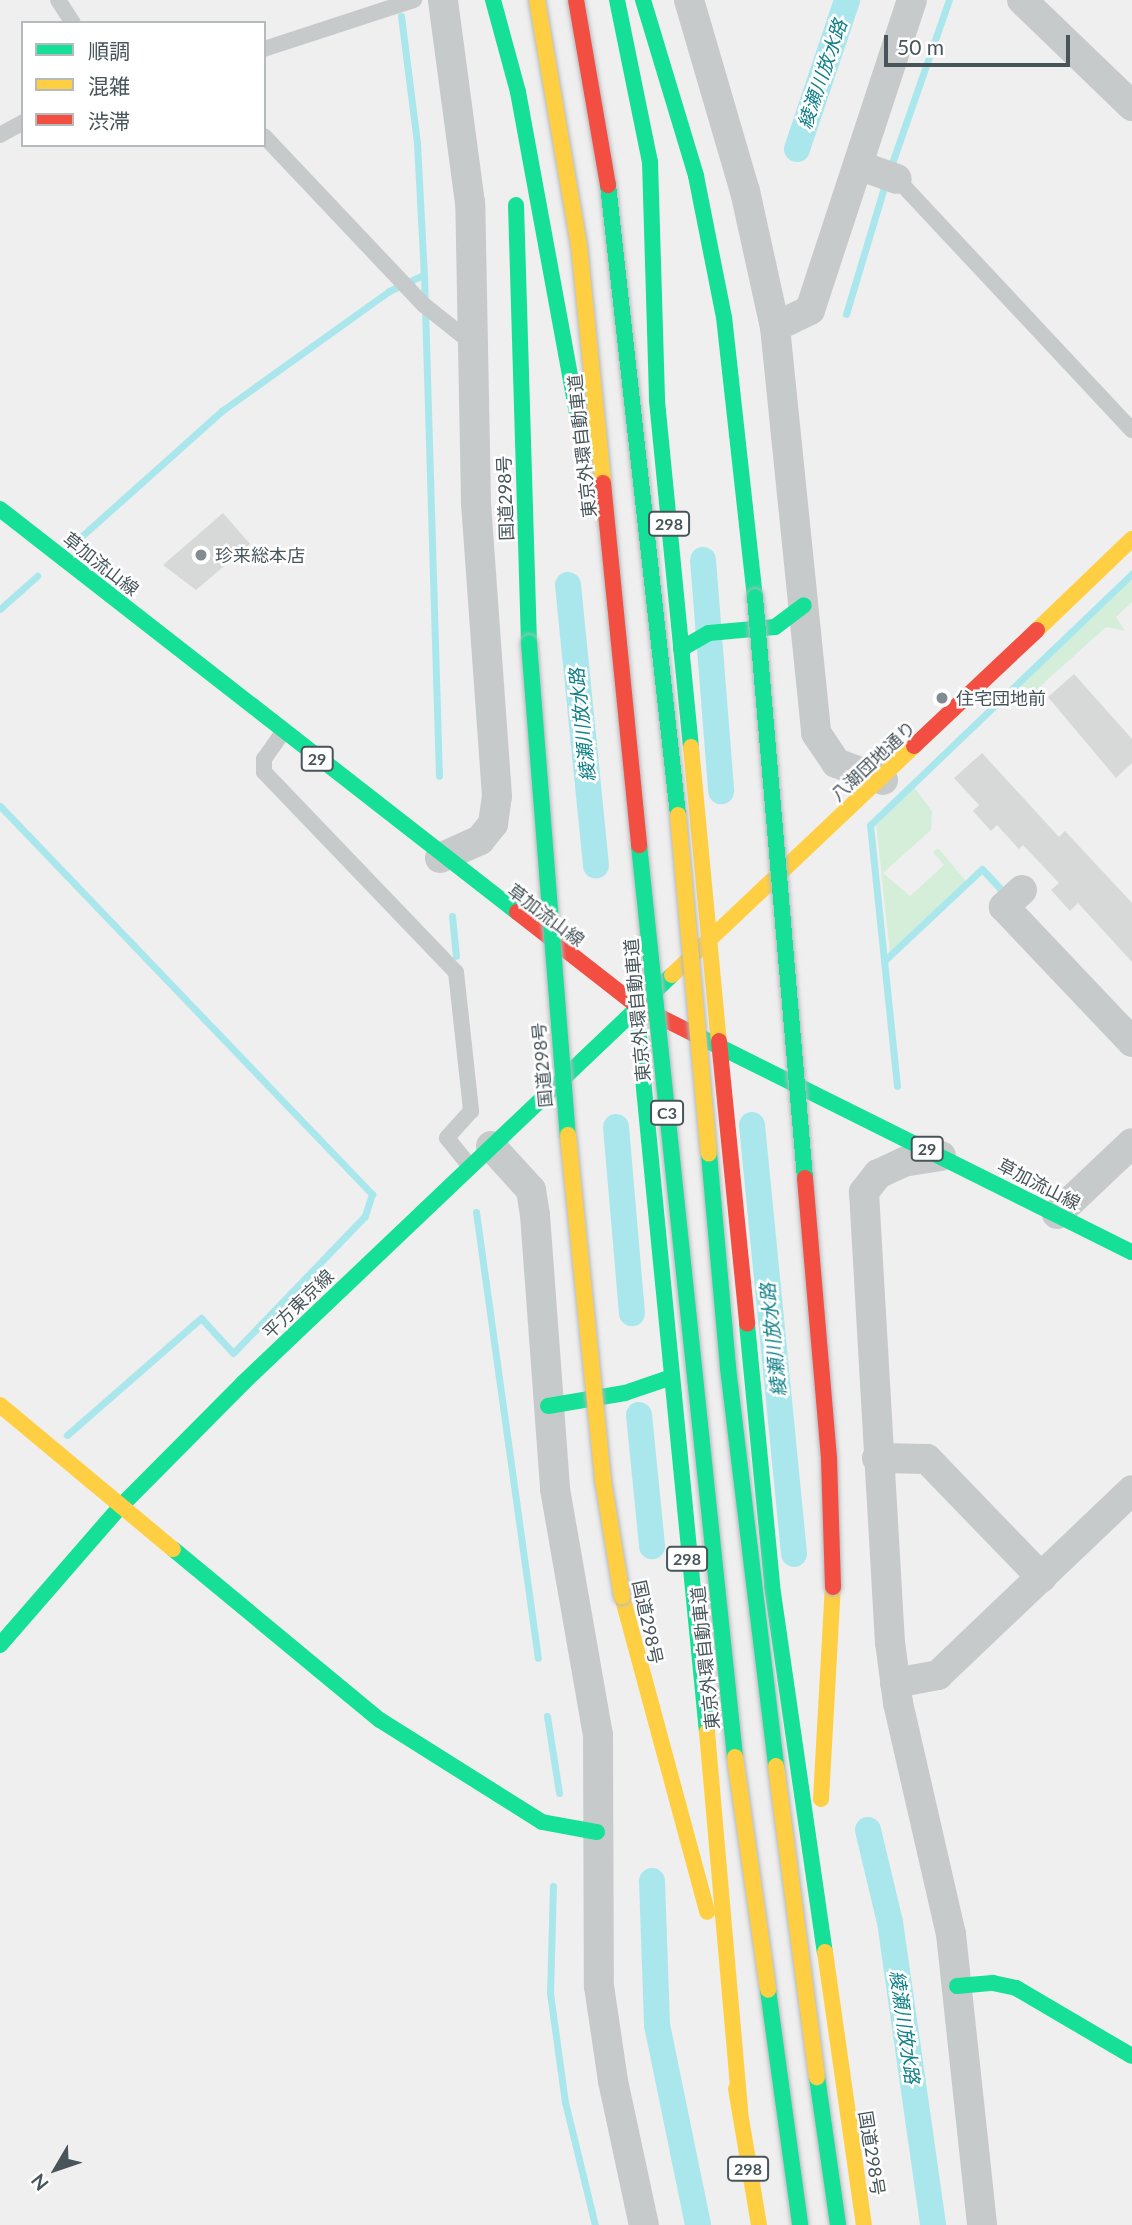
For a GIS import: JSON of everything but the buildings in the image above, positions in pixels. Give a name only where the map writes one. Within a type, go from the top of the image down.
[{"type":"main road","name":"国道298号","points":[[487,0],[513,176],[521,265],[529,643],[563,1083],[603,1480],[622,1596],[713,1937],[759,2225]]},
{"type":"main road","points":[[493,0],[517,92],[578,404],[629,925]]},
{"type":"main road","name":"東京外環自動車道","points":[[537,0],[579,245],[690,1356],[737,1774],[800,2225]]},
{"type":"main road","name":"C3","points":[[576,0],[615,229],[672,743],[728,1368],[793,1909],[838,2225]]},
{"type":"main road","name":"国道298号","points":[[617,0],[650,162],[657,401],[772,1586],[864,2225]]},
{"type":"main road","name":"国道298号","points":[[643,0],[696,176],[724,317],[755,597],[826,1421],[834,1587],[816,1878]]},
{"type":"main road","name":"草加流山線","points":[[0,509],[440,858],[636,1005],[1132,1252]]},
{"type":"main road","name":"八潮団地通り","points":[[636,1005],[883,780],[1132,539]]},
{"type":"main road","points":[[681,649],[709,633],[775,626],[804,605]]},
{"type":"main road","name":"国道298号","points":[[634,979],[669,1378],[723,1882],[740,2113]]},
{"type":"main road","name":"平方東京線","points":[[0,1644],[120,1508],[636,1005]]},
{"type":"main road","points":[[548,1406],[635,1390],[669,1378]]},
{"type":"main road","points":[[0,1405],[120,1508],[380,1720],[542,1822],[597,1832]]},
{"type":"main road","points":[[957,1986],[993,1983],[1027,1993],[1132,2056]]},
{"type":"street","points":[[440,858],[480,840],[493,824],[497,796],[482,635],[470,203],[443,0]]},
{"type":"street","points":[[690,0],[745,191],[775,327],[816,733],[825,753],[836,763],[883,780]]},
{"type":"street","points":[[775,327],[810,310],[880,173],[912,0]]},
{"type":"street","points":[[1022,0],[1132,107]]},
{"type":"street","points":[[1022,890],[1004,908],[1132,1042]]},
{"type":"street","points":[[1057,1214],[1132,1143]]},
{"type":"street","points":[[481,1156],[531,1190],[555,1489],[598,1735],[599,1986],[613,2081],[644,2225]]},
{"type":"street","points":[[941,1156],[904,1162],[878,1174],[864,1192],[877,1458],[895,1683],[935,1850],[957,1986],[982,2225]]},
{"type":"street","points":[[877,1458],[928,1459],[1042,1578]]},
{"type":"street","points":[[895,1683],[937,1675],[1132,1490]]},
{"type":"lane","points":[[58,0],[72,21]]},
{"type":"lane","points":[[266,48],[411,0]]},
{"type":"lane","points":[[0,135],[21,123]]},
{"type":"lane","points":[[266,138],[424,305],[474,346]]},
{"type":"lane","points":[[880,173],[1132,429]]},
{"type":"lane","points":[[283,732],[264,759],[264,772],[456,972],[471,1111],[447,1138],[481,1156]]},
{"type":"green space","points":[[1132,578],[1132,602],[1116,617],[1125,631],[1106,627],[1035,691],[1019,685]]},
{"type":"green space","points":[[913,786],[932,811],[931,830],[883,873],[910,896],[944,865],[933,852],[938,848],[966,881],[890,954],[876,822]]},
{"type":"waterway","name":"綾瀬川放水路","points":[[797,149],[847,0]]},
{"type":"waterway","points":[[890,169],[949,0]]},
{"type":"waterway","points":[[401,16],[417,143],[424,275],[439,776]]},
{"type":"waterway","points":[[846,314],[885,184]]},
{"type":"waterway","points":[[83,535],[223,410],[389,291],[424,275]]},
{"type":"waterway","name":"綾瀬川放水路","points":[[703,560],[721,791]]},
{"type":"waterway","points":[[897,1086],[870,825],[1132,574]]},
{"type":"waterway","points":[[0,609],[37,576]]},
{"type":"waterway","name":"綾瀬川放水路","points":[[568,585],[596,866]]},
{"type":"waterway","points":[[0,806],[372,1194],[365,1216],[233,1353],[201,1318],[67,1435]]},
{"type":"waterway","points":[[884,961],[982,869],[1007,896]]},
{"type":"waterway","points":[[452,916],[456,956]]},
{"type":"waterway","name":"綾瀬川放水路","points":[[752,1125],[794,1554]]},
{"type":"waterway","name":"綾瀬川放水路","points":[[616,1127],[632,1313]]},
{"type":"waterway","points":[[476,1212],[538,1658]]},
{"type":"waterway","name":"綾瀬川放水路","points":[[639,1415],[652,1546]]},
{"type":"waterway","points":[[547,1716],[559,1793]]},
{"type":"waterway","name":"綾瀬川放水路","points":[[868,1830],[890,1922],[933,2225]]},
{"type":"waterway","name":"綾瀬川放水路","points":[[652,1881],[657,2025],[698,2225]]},
{"type":"waterway","points":[[553,1886],[550,1993],[565,2102],[595,2225]]},
{"type":"traffic: fast","points":[[493,0],[518,92],[581,435]]},
{"type":"traffic: fast","points":[[617,0],[650,162],[657,401],[691,747]]},
{"type":"traffic: fast","points":[[643,0],[696,176],[724,317],[755,597]]},
{"type":"traffic: fast","points":[[608,185],[678,815]]},
{"type":"traffic: fast","points":[[516,205],[529,643]]},
{"type":"traffic: fast","points":[[0,509],[517,912]]},
{"type":"traffic: fast","points":[[755,597],[805,1178]]},
{"type":"traffic: fast","points":[[681,649],[709,633],[775,627],[804,605]]},
{"type":"traffic: fast","points":[[529,643],[568,1135]]},
{"type":"traffic: fast","points":[[639,845],[735,1757]]},
{"type":"traffic: fast","points":[[0,1645],[119,1508],[243,1383],[672,975]]},
{"type":"traffic: fast","points":[[636,1007],[707,1732]]},
{"type":"traffic: fast","points":[[692,1033],[1132,1252]]},
{"type":"traffic: fast","points":[[709,1154],[728,1368],[776,1766]]},
{"type":"traffic: fast","points":[[747,1324],[772,1586],[825,1952]]},
{"type":"traffic: fast","points":[[548,1406],[625,1393],[669,1378]]},
{"type":"traffic: fast","points":[[173,1549],[380,1720],[542,1822],[597,1832]]},
{"type":"traffic: fast","points":[[957,1986],[993,1983],[1016,1988],[1132,2056]]},
{"type":"traffic: fast","points":[[768,1990],[800,2225]]},
{"type":"traffic: fast","points":[[817,2077],[838,2225]]},
{"type":"traffic: slow","points":[[537,0],[579,245],[603,483]]},
{"type":"traffic: slow","points":[[1037,630],[1132,539]]},
{"type":"traffic: slow","points":[[672,975],[914,746]]},
{"type":"traffic: slow","points":[[691,747],[719,1041]]},
{"type":"traffic: slow","points":[[678,815],[709,1154]]},
{"type":"traffic: slow","points":[[568,1135],[603,1480],[622,1596]]},
{"type":"traffic: slow","points":[[0,1405],[173,1549]]},
{"type":"traffic: slow","points":[[821,1799],[833,1587]]},
{"type":"traffic: slow","points":[[622,1596],[707,1912]]},
{"type":"traffic: slow","points":[[707,1732],[740,2113]]},
{"type":"traffic: slow","points":[[735,1757],[768,1990]]},
{"type":"traffic: slow","points":[[776,1766],[817,2077]]},
{"type":"traffic: slow","points":[[825,1952],[864,2225]]},
{"type":"traffic: slow","points":[[736,2089],[759,2225]]},
{"type":"traffic: jam","points":[[576,0],[608,185]]},
{"type":"traffic: jam","points":[[603,483],[639,845]]},
{"type":"traffic: jam","points":[[914,746],[1037,630]]},
{"type":"traffic: jam","points":[[517,912],[636,1005],[692,1033]]},
{"type":"traffic: jam","points":[[719,1041],[747,1324]]},
{"type":"traffic: jam","points":[[805,1178],[829,1459],[833,1587]]},
{"type":"place","name":"珍来総本店","points":[[201,555]]},
{"type":"place","name":"住宅団地前","points":[[942,698]]}]
